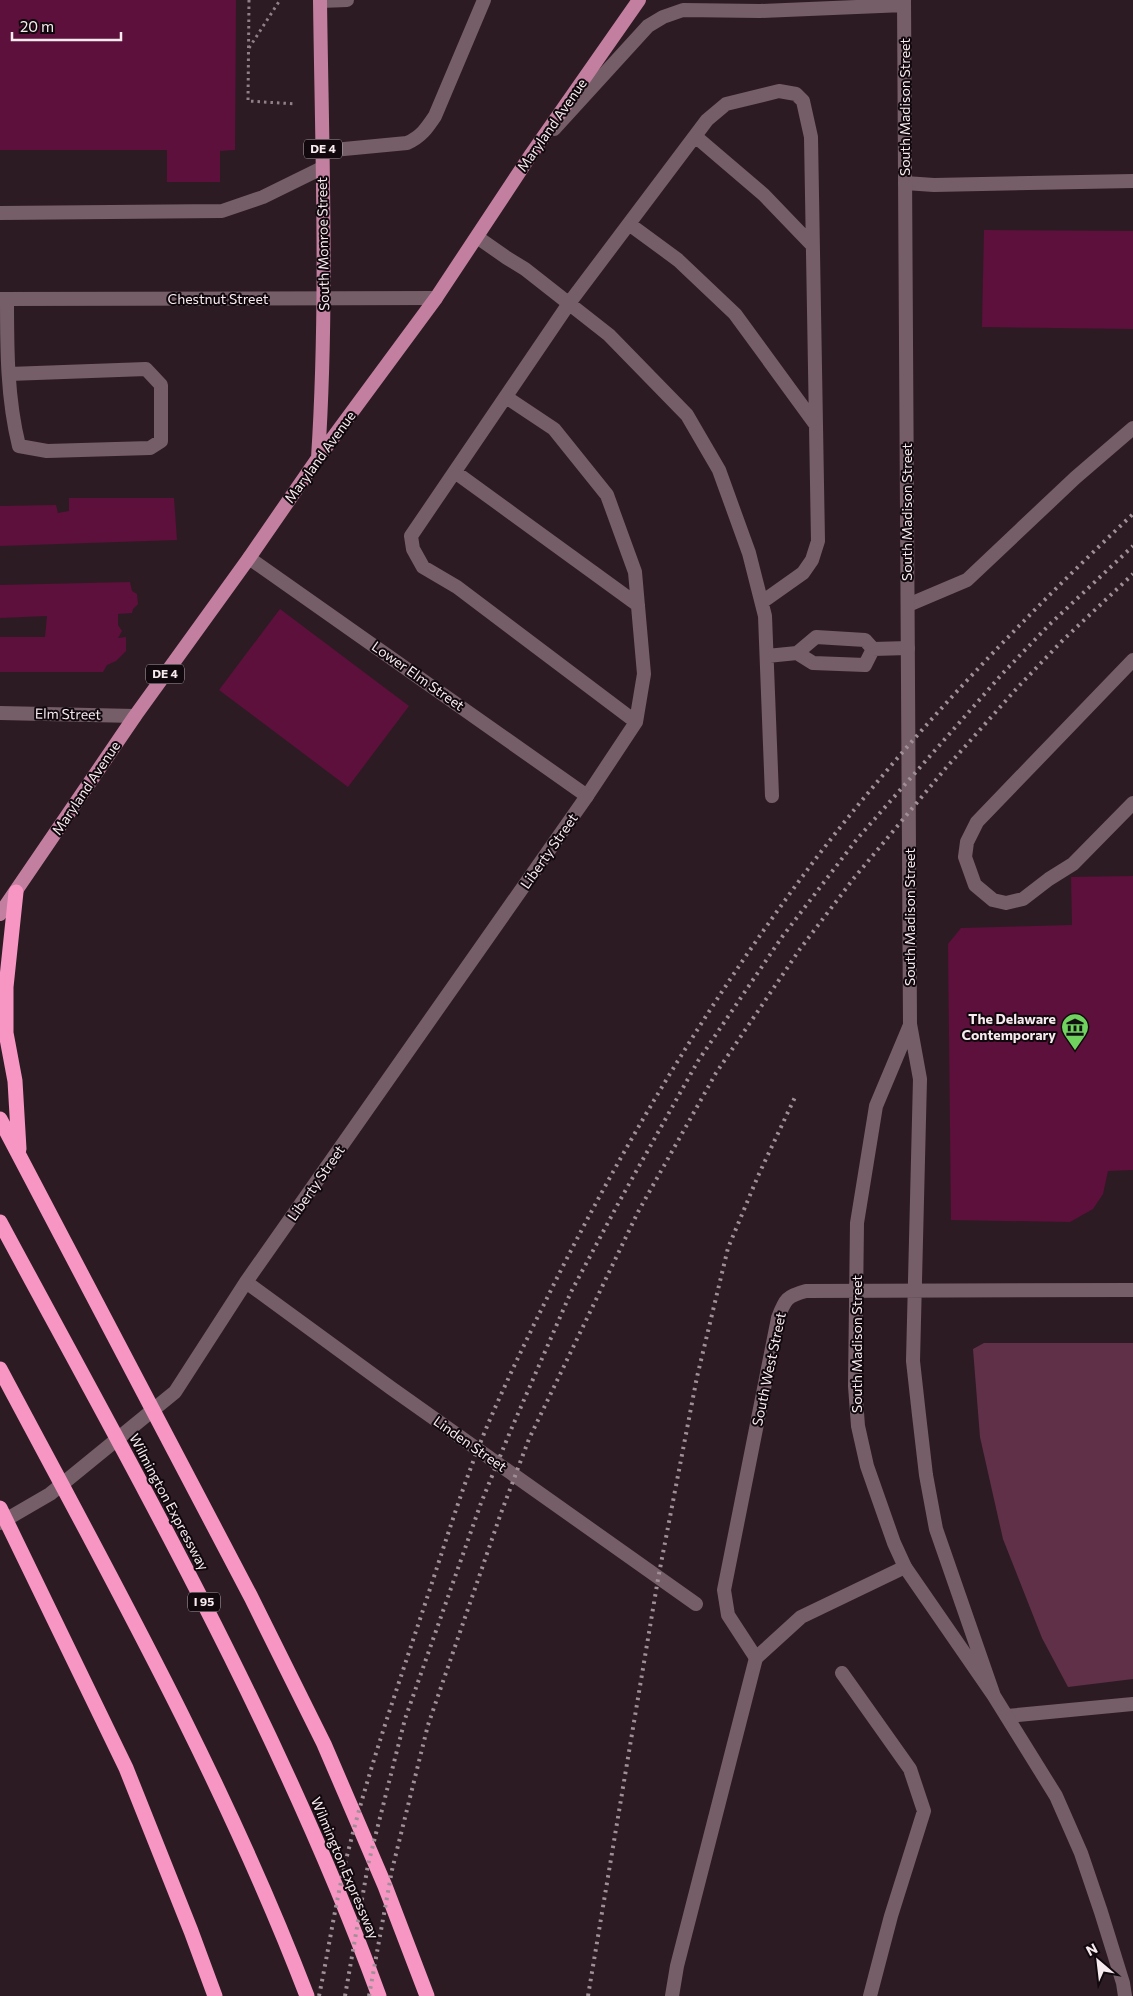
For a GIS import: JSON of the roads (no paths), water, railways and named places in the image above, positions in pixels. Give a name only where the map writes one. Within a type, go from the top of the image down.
[{"type":"highway","points":[[16,892],[6,987],[6,1033],[15,1081],[20,1155]]},
{"type":"highway","points":[[0,1119],[251,1597],[312,1720],[381,1876],[427,1996]]},
{"type":"highway","name":"Wilmington Expressway","points":[[0,1222],[204,1602],[298,1796],[357,1934],[379,1996]]},
{"type":"highway","points":[[0,1369],[122,1598],[202,1756],[276,1921],[306,1996]]},
{"type":"highway","points":[[0,1508],[126,1768],[215,1996]]},
{"type":"main road","name":"Maryland Avenue","points":[[0,914],[135,716],[249,558],[318,458],[436,298],[530,156],[639,0]]},
{"type":"main road","name":"South Monroe Street","points":[[318,458],[325,299],[320,1]]},
{"type":"street","points":[[320,1],[347,0]]},
{"type":"street","points":[[323,151],[408,143],[426,130],[436,116],[484,0]]},
{"type":"street","points":[[530,156],[648,26],[662,17],[684,10],[861,8],[904,2]]},
{"type":"street","name":"South Madison Street","points":[[904,2],[910,1024],[920,1079],[913,1361],[926,1475],[936,1529],[994,1696]]},
{"type":"street","points":[[506,397],[554,429],[607,495],[635,572],[644,674],[636,722],[457,587],[423,567],[413,549],[411,536],[570,302],[707,120],[726,104],[779,91],[796,94],[803,101],[811,137],[818,540],[812,560],[803,573],[762,602]]},
{"type":"street","points":[[695,136],[764,195],[813,246]]},
{"type":"street","points":[[0,214],[222,211],[262,197],[322,168]]},
{"type":"street","points":[[905,183],[934,185],[1133,180]]},
{"type":"street","points":[[629,224],[678,260],[735,314],[816,425]]},
{"type":"street","points":[[477,236],[570,302],[609,334],[687,416],[718,470],[749,553],[765,616],[772,796]]},
{"type":"street","name":"Chestnut Street","points":[[4,299],[436,298]]},
{"type":"street","points":[[4,299],[9,374],[12,418],[18,446],[48,451],[122,449],[150,448],[160,442],[161,385],[146,369],[9,374]]},
{"type":"street","points":[[908,605],[967,580],[1074,478],[1133,428]]},
{"type":"street","points":[[455,472],[638,605]]},
{"type":"street","name":"Lower Elm Street","points":[[249,558],[587,796]]},
{"type":"street","points":[[767,656],[797,653],[816,637],[865,640],[874,649],[908,648]]},
{"type":"street","points":[[797,653],[813,663],[854,666],[865,665],[874,649]]},
{"type":"street","points":[[1133,660],[978,822],[967,842],[965,857],[975,884],[993,900],[1006,903],[1023,899],[1072,864],[1133,803]]},
{"type":"street","name":"Elm Street","points":[[0,713],[135,716]]},
{"type":"street","name":"Liberty Street","points":[[0,1523],[50,1494],[175,1392],[246,1282],[587,796],[636,722]]},
{"type":"street","name":"South Madison Street","points":[[910,1024],[876,1106],[857,1223],[854,1386],[858,1426],[867,1466],[894,1543],[905,1567],[994,1696],[1056,1796],[1081,1853],[1101,1912],[1125,1996]]},
{"type":"street","name":"Linden Street","points":[[246,1282],[391,1388],[696,1604]]},
{"type":"street","name":"South West Street","points":[[756,1658],[728,1615],[724,1590],[778,1318],[784,1301],[794,1294],[806,1290],[1133,1290]]},
{"type":"street","points":[[672,1996],[677,1966],[756,1658],[801,1617],[905,1567]]},
{"type":"street","points":[[842,1673],[910,1769],[924,1811],[890,1916],[870,1996]]},
{"type":"street","points":[[1007,1716],[1133,1704]]},
{"type":"railway","points":[[319,1996],[336,1906],[365,1789],[464,1486],[491,1417],[586,1221],[678,1060],[745,957],[817,857],[891,766],[968,679],[1049,595],[1133,514]]},
{"type":"railway","points":[[345,1996],[368,1865],[405,1719],[481,1503],[510,1432],[571,1292],[619,1202],[698,1061],[782,937],[857,839],[1003,673],[1049,625],[1133,546]]},
{"type":"railway","points":[[369,1996],[392,1870],[428,1725],[501,1513],[529,1439],[638,1212],[716,1073],[800,949],[854,878],[945,769],[1018,687],[1063,640],[1133,574]]},
{"type":"railway","points":[[588,1996],[658,1579],[697,1377],[728,1248],[758,1176],[796,1095]]},
{"type":"place","name":"The Delaware Contemporary","points":[[1075,1051]]}]
